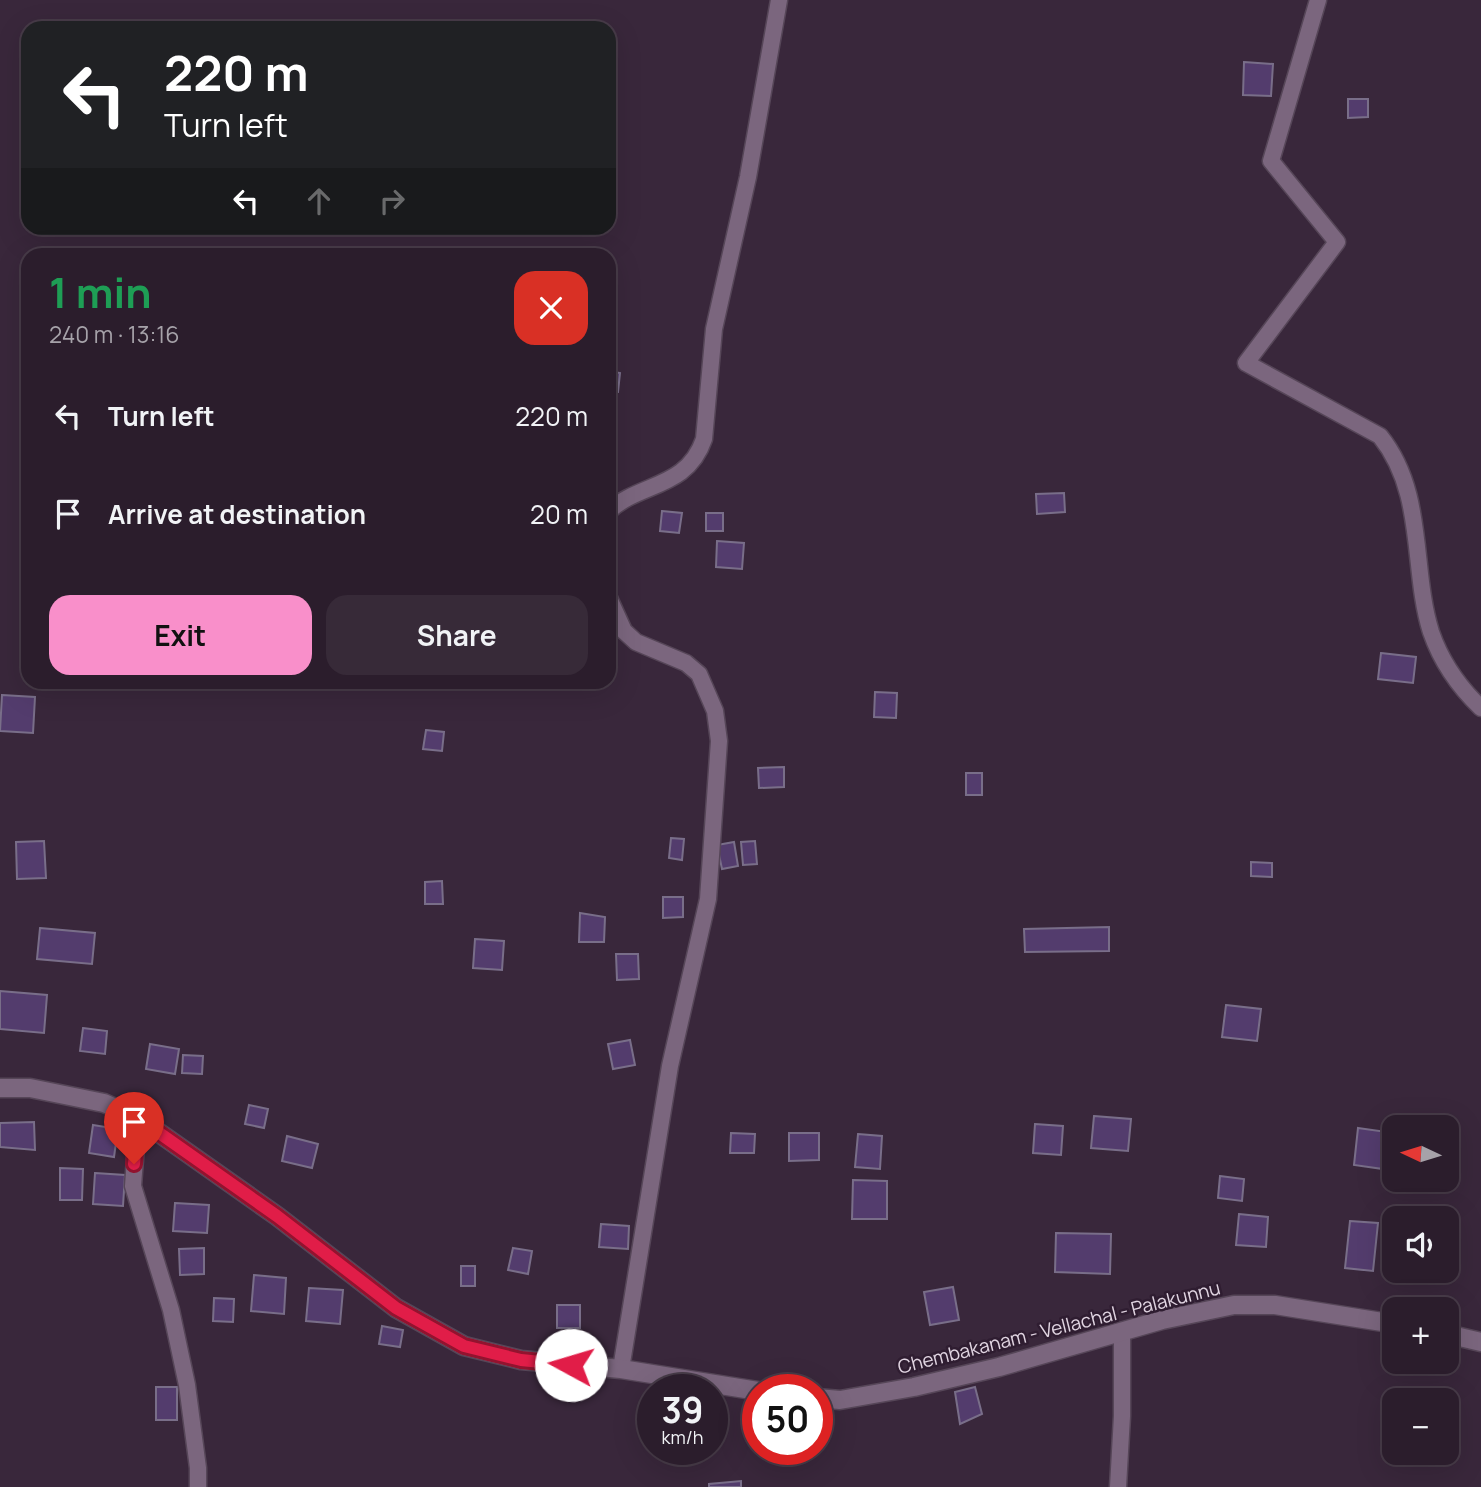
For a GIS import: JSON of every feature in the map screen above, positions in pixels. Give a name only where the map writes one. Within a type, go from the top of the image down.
[{"type":"main road","points":[[0,1088],[30,1088],[104,1103],[138,1118],[277,1216],[396,1308],[464,1346],[521,1360],[621,1370],[742,1389]]},
{"type":"main road","name":"Chembakanam - Vellachal - Palakunnu","points":[[833,1399],[914,1387],[999,1367],[1122,1331],[1234,1305],[1275,1304],[1382,1322]]},
{"type":"main road","points":[[1459,1337],[1481,1342]]},
{"type":"street","points":[[616,508],[664,484],[689,467],[699,454],[704,439],[714,329],[748,177],[779,0]]},
{"type":"street","points":[[1318,0],[1271,161],[1337,242],[1246,363],[1380,436],[1395,455],[1419,541],[1431,631],[1448,669],[1481,708]]},
{"type":"street","points":[[616,613],[624,631],[636,642],[685,663],[699,674],[715,711],[719,741],[708,899],[670,1066],[621,1370]]},
{"type":"street","points":[[138,1118],[132,1186],[171,1310],[185,1372],[198,1468],[198,1487]]},
{"type":"street","points":[[1118,1487],[1122,1416],[1122,1331]]},
{"type":"building","points":[[1244,62],[1273,64],[1271,96],[1243,95]]},
{"type":"building","points":[[1348,99],[1368,99],[1368,117],[1348,118]]},
{"type":"building","points":[[616,372],[620,373],[616,392]]},
{"type":"building","points":[[1064,493],[1065,512],[1037,514],[1036,494]]},
{"type":"building","points":[[662,511],[682,513],[679,533],[660,531]]},
{"type":"building","points":[[706,513],[723,513],[723,531],[706,531]]},
{"type":"building","points":[[717,541],[744,543],[742,569],[716,567]]},
{"type":"building","points":[[1381,653],[1416,657],[1413,683],[1378,679]]},
{"type":"building","points":[[875,692],[897,693],[896,718],[874,717]]},
{"type":"building","points":[[2,695],[35,697],[33,733],[0,731]]},
{"type":"building","points":[[426,730],[444,732],[442,751],[423,749]]},
{"type":"building","points":[[784,767],[784,787],[759,788],[758,768]]},
{"type":"building","points":[[966,773],[982,773],[982,795],[966,795]]},
{"type":"building","points":[[671,838],[684,839],[682,860],[669,858]]},
{"type":"building","points":[[44,841],[46,878],[17,879],[16,842]]},
{"type":"building","points":[[755,841],[757,864],[743,865],[741,842]]},
{"type":"building","points":[[734,842],[738,866],[722,869],[717,845]]},
{"type":"building","points":[[1251,862],[1272,863],[1272,877],[1251,876]]},
{"type":"building","points":[[442,881],[443,904],[425,904],[425,882]]},
{"type":"building","points":[[663,897],[683,897],[683,917],[663,918]]},
{"type":"building","points":[[580,913],[605,917],[604,942],[579,942]]},
{"type":"building","points":[[1109,927],[1109,951],[1025,952],[1024,929]]},
{"type":"building","points":[[40,928],[95,933],[92,964],[37,959]]},
{"type":"building","points":[[475,939],[504,941],[502,970],[473,968]]},
{"type":"building","points":[[616,954],[638,954],[639,979],[617,980]]},
{"type":"building","points":[[0,991],[47,995],[44,1033],[0,1029]]},
{"type":"building","points":[[1226,1005],[1261,1009],[1257,1041],[1222,1037]]},
{"type":"building","points":[[83,1028],[107,1031],[105,1054],[80,1051]]},
{"type":"building","points":[[630,1040],[635,1065],[613,1069],[608,1044]]},
{"type":"building","points":[[150,1044],[179,1049],[175,1074],[146,1069]]},
{"type":"building","points":[[183,1055],[203,1056],[202,1074],[182,1073]]},
{"type":"building","points":[[249,1105],[268,1109],[264,1128],[245,1124]]},
{"type":"building","points":[[1094,1116],[1131,1119],[1128,1151],[1091,1148]]},
{"type":"building","points":[[34,1122],[35,1150],[0,1147],[0,1123]]},
{"type":"building","points":[[1035,1124],[1063,1126],[1061,1155],[1033,1153]]},
{"type":"building","points":[[93,1125],[118,1129],[114,1157],[89,1153]]},
{"type":"building","points":[[1358,1128],[1382,1131],[1382,1169],[1354,1165]]},
{"type":"building","points":[[731,1133],[755,1134],[754,1153],[730,1153]]},
{"type":"building","points":[[789,1133],[819,1133],[819,1160],[789,1161]]},
{"type":"building","points":[[858,1134],[882,1136],[880,1169],[855,1167]]},
{"type":"building","points":[[287,1136],[318,1144],[312,1168],[282,1161]]},
{"type":"building","points":[[60,1168],[83,1169],[82,1200],[60,1200]]},
{"type":"building","points":[[95,1173],[125,1175],[123,1206],[93,1204]]},
{"type":"building","points":[[1220,1176],[1244,1179],[1242,1201],[1218,1198]]},
{"type":"building","points":[[853,1180],[887,1181],[887,1219],[852,1219]]},
{"type":"building","points":[[175,1203],[209,1205],[207,1233],[173,1231]]},
{"type":"building","points":[[1239,1214],[1268,1217],[1266,1247],[1236,1245]]},
{"type":"building","points":[[1350,1221],[1378,1223],[1373,1271],[1345,1268]]},
{"type":"building","points":[[601,1224],[629,1226],[628,1249],[599,1247]]},
{"type":"building","points":[[1056,1233],[1111,1234],[1110,1274],[1055,1272]]},
{"type":"building","points":[[204,1248],[204,1274],[180,1275],[179,1249]]},
{"type":"building","points":[[513,1248],[532,1251],[528,1274],[508,1270]]},
{"type":"building","points":[[461,1266],[475,1266],[475,1286],[461,1286]]},
{"type":"building","points":[[254,1275],[286,1278],[284,1314],[251,1311]]},
{"type":"building","points":[[953,1287],[959,1320],[930,1325],[924,1292]]},
{"type":"building","points":[[309,1288],[343,1290],[340,1324],[306,1321]]},
{"type":"building","points":[[214,1298],[234,1299],[233,1322],[213,1321]]},
{"type":"building","points":[[557,1305],[580,1305],[580,1328],[557,1328]]},
{"type":"building","points":[[382,1326],[403,1330],[400,1347],[379,1344]]},
{"type":"building","points":[[156,1387],[177,1387],[177,1420],[156,1420]]},
{"type":"building","points":[[975,1387],[982,1414],[960,1424],[955,1392]]},
{"type":"building","points":[[741,1481],[741,1487],[709,1487],[709,1484]]},
{"type":"route","points":[[134,1164],[138,1118],[277,1216],[316,1249],[396,1308],[464,1346],[521,1360],[571,1365]]}]
